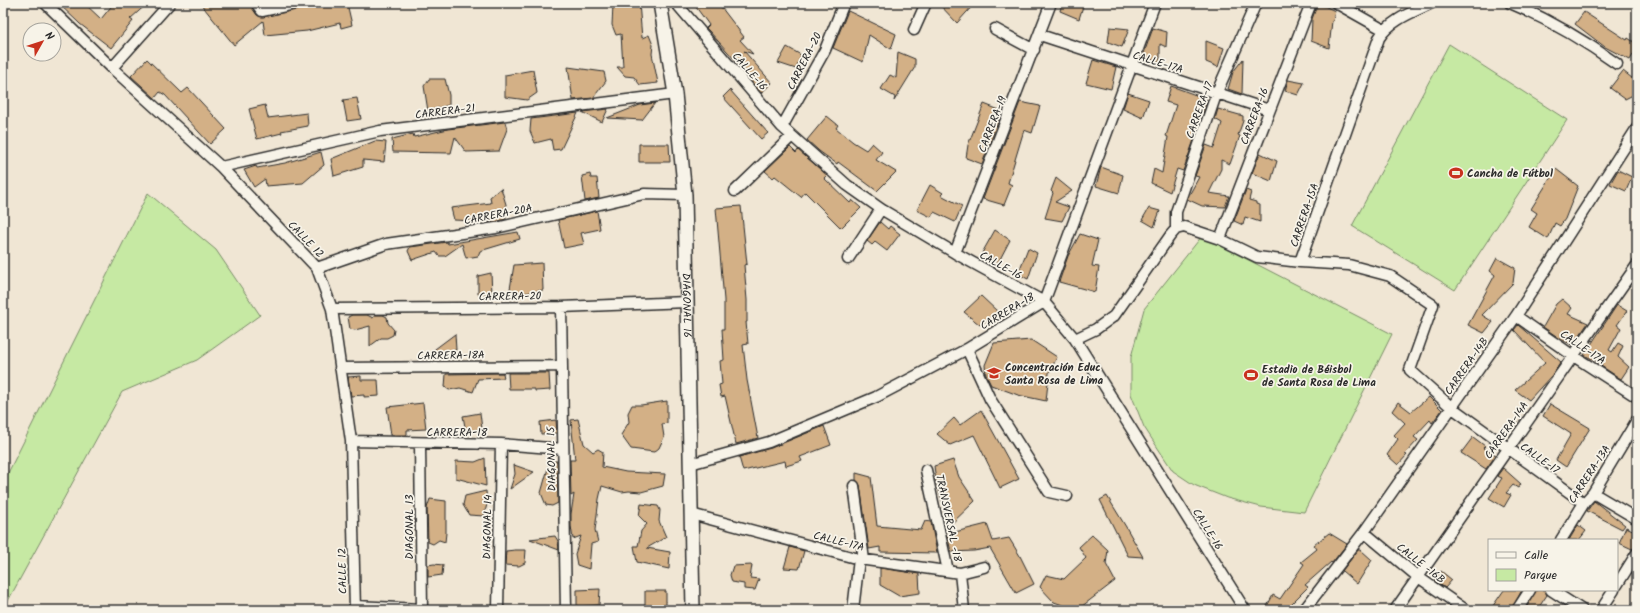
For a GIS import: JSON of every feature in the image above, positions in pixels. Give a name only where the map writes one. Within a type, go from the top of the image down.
[{"type":"street","name":"CALLE 12","points":[[45,3],[112,68],[220,167],[317,268],[332,309],[351,442],[355,608]]},
{"type":"street","points":[[112,68],[170,3]]},
{"type":"street","points":[[259,7],[299,3]]},
{"type":"street","name":"DIAGONAL 16","points":[[660,3],[675,94],[685,196],[693,610]]},
{"type":"street","name":"CALLE-16","points":[[676,3],[791,137],[847,185],[881,209],[955,253],[1044,302],[1075,339],[1245,610]]},
{"type":"street","name":"CARRERA-20","points":[[782,127],[825,50],[844,3]]},
{"type":"street","points":[[914,30],[926,3]]},
{"type":"street","name":"CARRERA-19","points":[[955,253],[1040,35],[1051,3]]},
{"type":"street","name":"CARRERA-18","points":[[690,464],[769,442],[876,397],[967,349],[1044,302],[1155,3]]},
{"type":"street","name":"CARRERA-17","points":[[1176,229],[1176,212],[1217,92],[1256,3]]},
{"type":"street","name":"CARRERA-16","points":[[1220,239],[1311,3]]},
{"type":"street","points":[[1336,3],[1384,30],[1409,14],[1432,3]]},
{"type":"street","points":[[1510,3],[1543,17],[1580,38],[1617,64]]},
{"type":"street","points":[[995,29],[1034,50]]},
{"type":"street","name":"CARRERA-15A","points":[[1176,229],[1184,227],[1220,239],[1257,257],[1300,262],[1379,38],[1384,30]]},
{"type":"street","name":"CALLE-17A","points":[[1040,35],[1269,110]]},
{"type":"street","name":"CARRERA-21","points":[[220,167],[380,131],[675,94]]},
{"type":"street","name":"CARRERA-14B","points":[[1304,610],[1364,532],[1516,316],[1637,128]]},
{"type":"street","points":[[734,191],[791,137]]},
{"type":"street","name":"CARRERA-20A","points":[[317,268],[386,244],[496,228],[644,194],[685,196]]},
{"type":"street","points":[[848,259],[881,209]]},
{"type":"street","points":[[1075,339],[1096,329],[1114,316],[1176,229]]},
{"type":"street","name":"CALLE-17","points":[[1300,262],[1349,265],[1390,276],[1433,305],[1410,370],[1451,408],[1584,503]]},
{"type":"street","name":"CARRERA-14A","points":[[1395,610],[1572,355],[1637,265]]},
{"type":"street","name":"CARRERA-20","points":[[332,309],[561,307],[687,302]]},
{"type":"street","name":"DIAGONAL 15","points":[[561,307],[566,610]]},
{"type":"street","name":"CALLE-17A","points":[[1516,316],[1572,355],[1634,395]]},
{"type":"street","points":[[967,349],[990,399],[1049,492],[1067,496]]},
{"type":"street","name":"CARRERA-18A","points":[[340,368],[562,366]]},
{"type":"street","points":[[1634,395],[1637,384]]},
{"type":"street","name":"CARRERA-13A","points":[[1562,539],[1584,503],[1593,493],[1637,420]]},
{"type":"street","name":"CARRERA-18","points":[[351,442],[501,444],[563,449]]},
{"type":"street","name":"DIAGONAL 13","points":[[420,444],[422,610]]},
{"type":"street","name":"DIAGONAL 14","points":[[498,610],[501,444]]},
{"type":"street","name":"TRANSVERSAL -18","points":[[926,470],[948,571]]},
{"type":"street","points":[[853,610],[862,560],[854,486]]},
{"type":"street","points":[[1593,493],[1637,520]]},
{"type":"street","name":"CALLE-17A","points":[[691,514],[862,560],[960,573],[984,566]]},
{"type":"street","name":"CALLE -16B","points":[[1364,532],[1418,576],[1466,610]]},
{"type":"street","points":[[1618,583],[1637,553]]},
{"type":"street","points":[[960,573],[964,610]]},
{"type":"street","points":[[1517,610],[1529,591]]},
{"type":"street","points":[[1553,591],[1582,610]]},
{"type":"street","points":[[1601,610],[1613,591]]},
{"type":"street","points":[[355,608],[422,610]]},
{"type":"green space","name":"Cancha de Fútbol","points":[[1449,44],[1567,120],[1455,290],[1352,226]]},
{"type":"green space","points":[[148,193],[216,250],[260,315],[197,360],[122,392],[3,610],[3,483]]},
{"type":"green space","name":"Estadio de Béisbol de Santa Rosa de Lima","points":[[1202,236],[1392,334],[1304,512],[1261,507],[1227,498],[1194,485],[1173,471],[1144,427],[1131,394],[1131,357],[1144,309]]},
{"type":"building","points":[[58,3],[84,3],[101,19],[114,3],[148,3],[130,19],[133,21],[111,48],[80,24]]},
{"type":"building","points":[[200,3],[249,3],[257,15],[263,17],[320,5],[319,3],[347,3],[352,25],[341,28],[340,23],[307,31],[265,35],[263,21],[234,45]]},
{"type":"building","points":[[639,3],[642,38],[649,35],[653,45],[652,54],[658,83],[640,85],[634,77],[625,76],[617,67],[623,67],[621,34],[616,35],[612,25],[613,5]]},
{"type":"building","points":[[693,3],[718,3],[744,37],[740,40],[753,54],[744,51],[772,83],[761,93],[744,73],[745,71],[706,28],[709,25]]},
{"type":"building","points":[[938,3],[975,3],[957,23]]},
{"type":"building","points":[[1062,3],[1084,3],[1079,19],[1060,11]]},
{"type":"building","points":[[1318,3],[1335,11],[1332,21],[1329,48],[1311,41],[1312,19]]},
{"type":"building","points":[[848,11],[896,34],[891,49],[869,35],[863,62],[833,48]]},
{"type":"building","points":[[1584,12],[1627,40],[1628,38],[1637,44],[1637,48],[1630,60],[1605,47],[1575,24]]},
{"type":"building","points":[[1110,27],[1129,29],[1122,47],[1108,42]]},
{"type":"building","points":[[1153,28],[1167,32],[1166,47],[1160,44],[1160,63],[1143,56]]},
{"type":"building","points":[[1206,41],[1224,48],[1218,67],[1206,62]]},
{"type":"building","points":[[787,47],[801,55],[796,69],[778,63]]},
{"type":"building","points":[[898,52],[915,59],[915,67],[894,101],[895,97],[881,89],[890,75],[896,78]]},
{"type":"building","points":[[147,59],[182,93],[188,88],[226,129],[210,144],[165,95],[160,92],[155,98],[131,76]]},
{"type":"building","points":[[1243,59],[1242,94],[1228,89],[1233,72]]},
{"type":"building","points":[[1093,60],[1116,67],[1111,89],[1086,83]]},
{"type":"building","points":[[568,67],[604,72],[606,81],[593,98],[573,100]]},
{"type":"building","points":[[533,70],[537,93],[527,100],[505,97],[505,75]]},
{"type":"building","points":[[1623,71],[1637,82],[1637,93],[1625,99],[1610,88]]},
{"type":"building","points":[[429,79],[445,79],[449,95],[449,105],[428,111],[424,86]]},
{"type":"building","points":[[1288,80],[1304,83],[1298,95],[1285,91]]},
{"type":"building","points":[[1171,86],[1207,99],[1203,113],[1197,110],[1194,140],[1183,171],[1177,169],[1170,192],[1151,183],[1154,169],[1162,173],[1168,137],[1166,136],[1176,105],[1166,102]]},
{"type":"building","points":[[730,90],[768,133],[761,139],[723,97]]},
{"type":"building","points":[[1128,93],[1149,100],[1143,118],[1123,109]]},
{"type":"building","points":[[357,98],[361,119],[347,121],[343,100]]},
{"type":"building","points":[[1020,102],[1040,106],[1032,133],[1024,130],[1008,183],[1012,185],[1004,205],[983,199]]},
{"type":"building","points":[[655,103],[642,120],[607,118],[640,105]]},
{"type":"building","points":[[984,104],[1002,111],[982,164],[966,158],[968,145]]},
{"type":"building","points":[[265,105],[268,118],[307,113],[308,126],[281,131],[282,133],[257,139],[249,109]]},
{"type":"building","points":[[608,109],[602,122],[582,112]]},
{"type":"building","points":[[1218,109],[1243,116],[1243,121],[1238,135],[1240,136],[1230,164],[1221,160],[1221,169],[1209,193],[1229,196],[1225,207],[1202,206],[1187,199],[1199,177],[1195,176],[1206,145],[1214,148],[1222,123],[1215,119]]},
{"type":"building","points":[[578,113],[561,149],[553,150],[551,139],[535,143],[530,131],[531,119]]},
{"type":"building","points":[[827,116],[838,125],[836,128],[853,142],[866,150],[872,143],[882,152],[876,160],[896,172],[877,191],[838,162],[837,164],[819,151],[807,140]]},
{"type":"building","points":[[505,122],[507,129],[499,151],[466,152],[455,137],[451,153],[393,152],[392,139],[413,134],[414,137],[448,129]]},
{"type":"building","points":[[375,141],[386,142],[384,162],[363,160],[363,167],[334,176],[331,159]]},
{"type":"building","points":[[639,144],[669,144],[670,162],[639,162]]},
{"type":"building","points":[[790,147],[796,153],[798,150],[827,175],[824,178],[850,203],[852,200],[861,208],[841,228],[805,192],[801,197],[775,176],[773,178],[765,171]]},
{"type":"building","points":[[321,152],[324,165],[303,183],[266,186],[265,179],[254,187],[244,170],[256,166],[257,168],[285,163]]},
{"type":"building","points":[[1260,153],[1277,161],[1271,181],[1252,173]]},
{"type":"building","points":[[1101,167],[1123,175],[1119,193],[1096,186]]},
{"type":"building","points":[[1556,169],[1578,186],[1565,219],[1560,226],[1555,223],[1548,239],[1529,227],[1537,213],[1531,209]]},
{"type":"building","points":[[1618,170],[1632,177],[1626,191],[1610,184]]},
{"type":"building","points":[[590,174],[591,178],[597,178],[599,198],[585,201],[582,176]]},
{"type":"building","points":[[1056,178],[1072,191],[1055,202],[1069,207],[1062,221],[1045,218],[1053,193],[1051,191]]},
{"type":"building","points":[[930,185],[943,193],[941,195],[962,206],[955,222],[934,212],[931,217],[917,210]]},
{"type":"building","points":[[501,188],[508,211],[504,212],[506,219],[495,222],[454,220],[451,208],[491,203],[490,197]]},
{"type":"building","points":[[1246,190],[1251,192],[1249,200],[1260,205],[1260,222],[1245,217],[1243,225],[1234,221]]},
{"type":"building","points":[[741,206],[747,264],[744,265],[747,300],[746,322],[748,344],[743,345],[747,380],[758,438],[736,444],[725,396],[721,397],[719,385],[722,384],[720,361],[724,360],[722,329],[724,329],[724,300],[716,208]]},
{"type":"building","points":[[1149,208],[1160,211],[1154,227],[1142,220]]},
{"type":"building","points":[[597,211],[600,229],[581,233],[584,244],[564,248],[558,220]]},
{"type":"building","points":[[880,222],[888,229],[890,226],[900,234],[887,251],[875,242],[872,245],[867,241]]},
{"type":"building","points":[[995,230],[1010,240],[998,263],[982,253]]},
{"type":"building","points":[[518,232],[520,239],[480,251],[478,256],[466,258],[462,244],[445,256],[439,256],[436,252],[412,260],[408,251],[410,247],[447,242],[448,244]]},
{"type":"building","points":[[1080,234],[1098,240],[1092,266],[1099,267],[1095,292],[1059,282],[1068,256]]},
{"type":"building","points":[[1028,248],[1037,253],[1028,279],[1018,274]]},
{"type":"building","points":[[1497,258],[1515,268],[1513,283],[1482,315],[1493,322],[1484,333],[1468,325],[1495,275],[1490,271]]},
{"type":"building","points":[[542,263],[543,290],[526,293],[515,292],[510,289],[514,265]]},
{"type":"building","points":[[491,273],[492,294],[478,294],[478,276]]},
{"type":"building","points":[[981,296],[998,312],[980,325],[964,312]]},
{"type":"building","points":[[1562,299],[1572,308],[1568,314],[1588,323],[1573,345],[1562,340],[1543,327],[1556,304]]},
{"type":"building","points":[[1617,305],[1627,311],[1617,325],[1621,328],[1609,350],[1612,352],[1618,343],[1623,346],[1618,357],[1629,367],[1621,379],[1601,366],[1602,364],[1584,355]]},
{"type":"building","points":[[352,315],[367,315],[373,318],[375,315],[383,315],[387,317],[388,323],[394,330],[393,335],[387,338],[381,338],[370,346],[370,326],[355,330],[350,329],[348,317]]},
{"type":"building","points":[[1518,325],[1561,362],[1552,375],[1529,400],[1515,390],[1545,363],[1514,330]]},
{"type":"building","points":[[455,334],[456,350],[431,352]]},
{"type":"building","points":[[1031,340],[1057,357],[1049,373],[1046,401],[1018,395],[991,385],[986,375],[985,365],[994,343]]},
{"type":"building","points":[[503,373],[504,378],[478,379],[473,392],[460,388],[449,390],[445,387],[446,374]]},
{"type":"building","points":[[508,373],[549,373],[550,390],[535,391],[535,389],[509,389]]},
{"type":"building","points":[[361,376],[361,380],[378,380],[379,396],[351,396],[348,377]]},
{"type":"building","points":[[1429,397],[1442,410],[1432,423],[1430,420],[1414,437],[1418,440],[1405,454],[1407,455],[1398,465],[1387,455],[1398,439],[1394,435],[1405,423],[1392,411],[1398,402],[1411,412]]},
{"type":"building","points":[[667,401],[667,423],[662,424],[664,437],[659,448],[654,452],[631,449],[621,435],[629,422],[628,413],[632,405]]},
{"type":"building","points":[[423,403],[426,429],[407,430],[407,435],[391,435],[387,407]]},
{"type":"building","points":[[1550,404],[1590,428],[1566,467],[1556,460],[1571,434],[1543,416]]},
{"type":"building","points":[[981,410],[1019,479],[1000,488],[974,435],[950,445],[937,434],[954,418],[960,425]]},
{"type":"building","points":[[480,413],[482,429],[466,432],[463,416]]},
{"type":"building","points":[[578,419],[584,444],[593,452],[598,449],[603,452],[602,467],[626,472],[665,474],[663,486],[641,492],[622,492],[602,486],[595,530],[598,542],[591,544],[589,569],[577,565],[575,554],[581,536],[573,539],[571,526],[574,494],[571,496],[570,460],[575,460],[571,420]]},
{"type":"building","points":[[556,420],[557,433],[541,434],[540,422]]},
{"type":"building","points":[[824,426],[831,445],[800,457],[802,461],[786,466],[785,461],[743,471],[739,457],[771,448]]},
{"type":"building","points":[[1473,437],[1485,446],[1483,448],[1496,455],[1486,469],[1461,453]]},
{"type":"building","points":[[485,458],[486,486],[456,478],[456,461],[475,462]]},
{"type":"building","points":[[953,460],[959,477],[975,501],[946,529],[944,523],[947,523],[944,507],[936,481],[934,466]]},
{"type":"building","points":[[550,461],[557,461],[558,503],[552,506],[546,505],[541,493]]},
{"type":"building","points":[[514,465],[534,472],[510,489],[515,474]]},
{"type":"building","points":[[1503,468],[1521,484],[1518,488],[1513,485],[1506,493],[1511,495],[1504,507],[1489,498],[1502,478],[1497,476]]},
{"type":"building","points":[[856,473],[871,477],[877,526],[921,530],[925,521],[931,522],[937,553],[880,552],[880,547],[869,549],[860,485],[856,480]]},
{"type":"building","points":[[486,491],[487,504],[484,516],[469,515],[463,505],[465,496]]},
{"type":"building","points":[[1107,496],[1143,557],[1128,556],[1100,500]]},
{"type":"building","points":[[430,499],[446,501],[445,542],[439,540],[433,544],[428,542],[427,508]]},
{"type":"building","points":[[1594,501],[1625,525],[1622,529],[1587,511]]},
{"type":"building","points":[[641,504],[658,506],[660,510],[659,521],[666,537],[647,548],[670,552],[669,569],[637,562],[634,546],[638,546],[641,531],[647,524],[639,516]]},
{"type":"building","points":[[987,524],[993,541],[1009,538],[1034,584],[1016,593],[990,548],[974,551],[951,552],[947,534]]},
{"type":"building","points":[[1578,525],[1586,531],[1580,539],[1570,539]]},
{"type":"building","points":[[1626,527],[1637,532],[1637,547],[1632,549],[1619,543]]},
{"type":"building","points":[[1329,533],[1347,544],[1332,563],[1331,562],[1305,585],[1308,587],[1289,606],[1296,610],[1265,610],[1273,595],[1280,599],[1304,564],[1301,562],[1317,549],[1314,545]]},
{"type":"building","points":[[1092,535],[1108,550],[1106,564],[1115,581],[1077,610],[1054,602],[1040,587],[1046,575],[1064,579],[1086,558],[1079,547]]},
{"type":"building","points":[[555,536],[558,541],[559,550],[530,539]]},
{"type":"building","points":[[790,547],[804,551],[799,569],[784,568]]},
{"type":"building","points":[[526,550],[525,563],[519,566],[505,565],[506,551]]},
{"type":"building","points":[[1358,550],[1361,550],[1372,560],[1357,584],[1342,571]]},
{"type":"building","points":[[428,565],[443,565],[442,575],[428,577]]},
{"type":"building","points":[[752,565],[750,578],[759,579],[755,590],[744,589],[744,584],[732,582],[730,575],[733,566]]},
{"type":"building","points":[[880,568],[919,574],[920,593],[899,596],[880,585]]},
{"type":"building","points":[[1441,571],[1452,580],[1445,588],[1434,580]]},
{"type":"building","points":[[600,589],[599,605],[577,607],[577,590]]},
{"type":"building","points":[[645,591],[666,591],[666,607],[645,609]]},
{"type":"building","points":[[1503,591],[1521,591],[1511,610],[1490,610]]},
{"type":"building","points":[[1535,591],[1545,591],[1547,595],[1537,610],[1525,610]]},
{"type":"place","name":"Cancha de Fútbol","points":[[1456,173]]},
{"type":"place","name":"Concentración Educ Santa Rosa de Lima","points":[[994,373]]},
{"type":"place","name":"Estadio de Béisbol de Santa Rosa de Lima","points":[[1251,375]]}]
